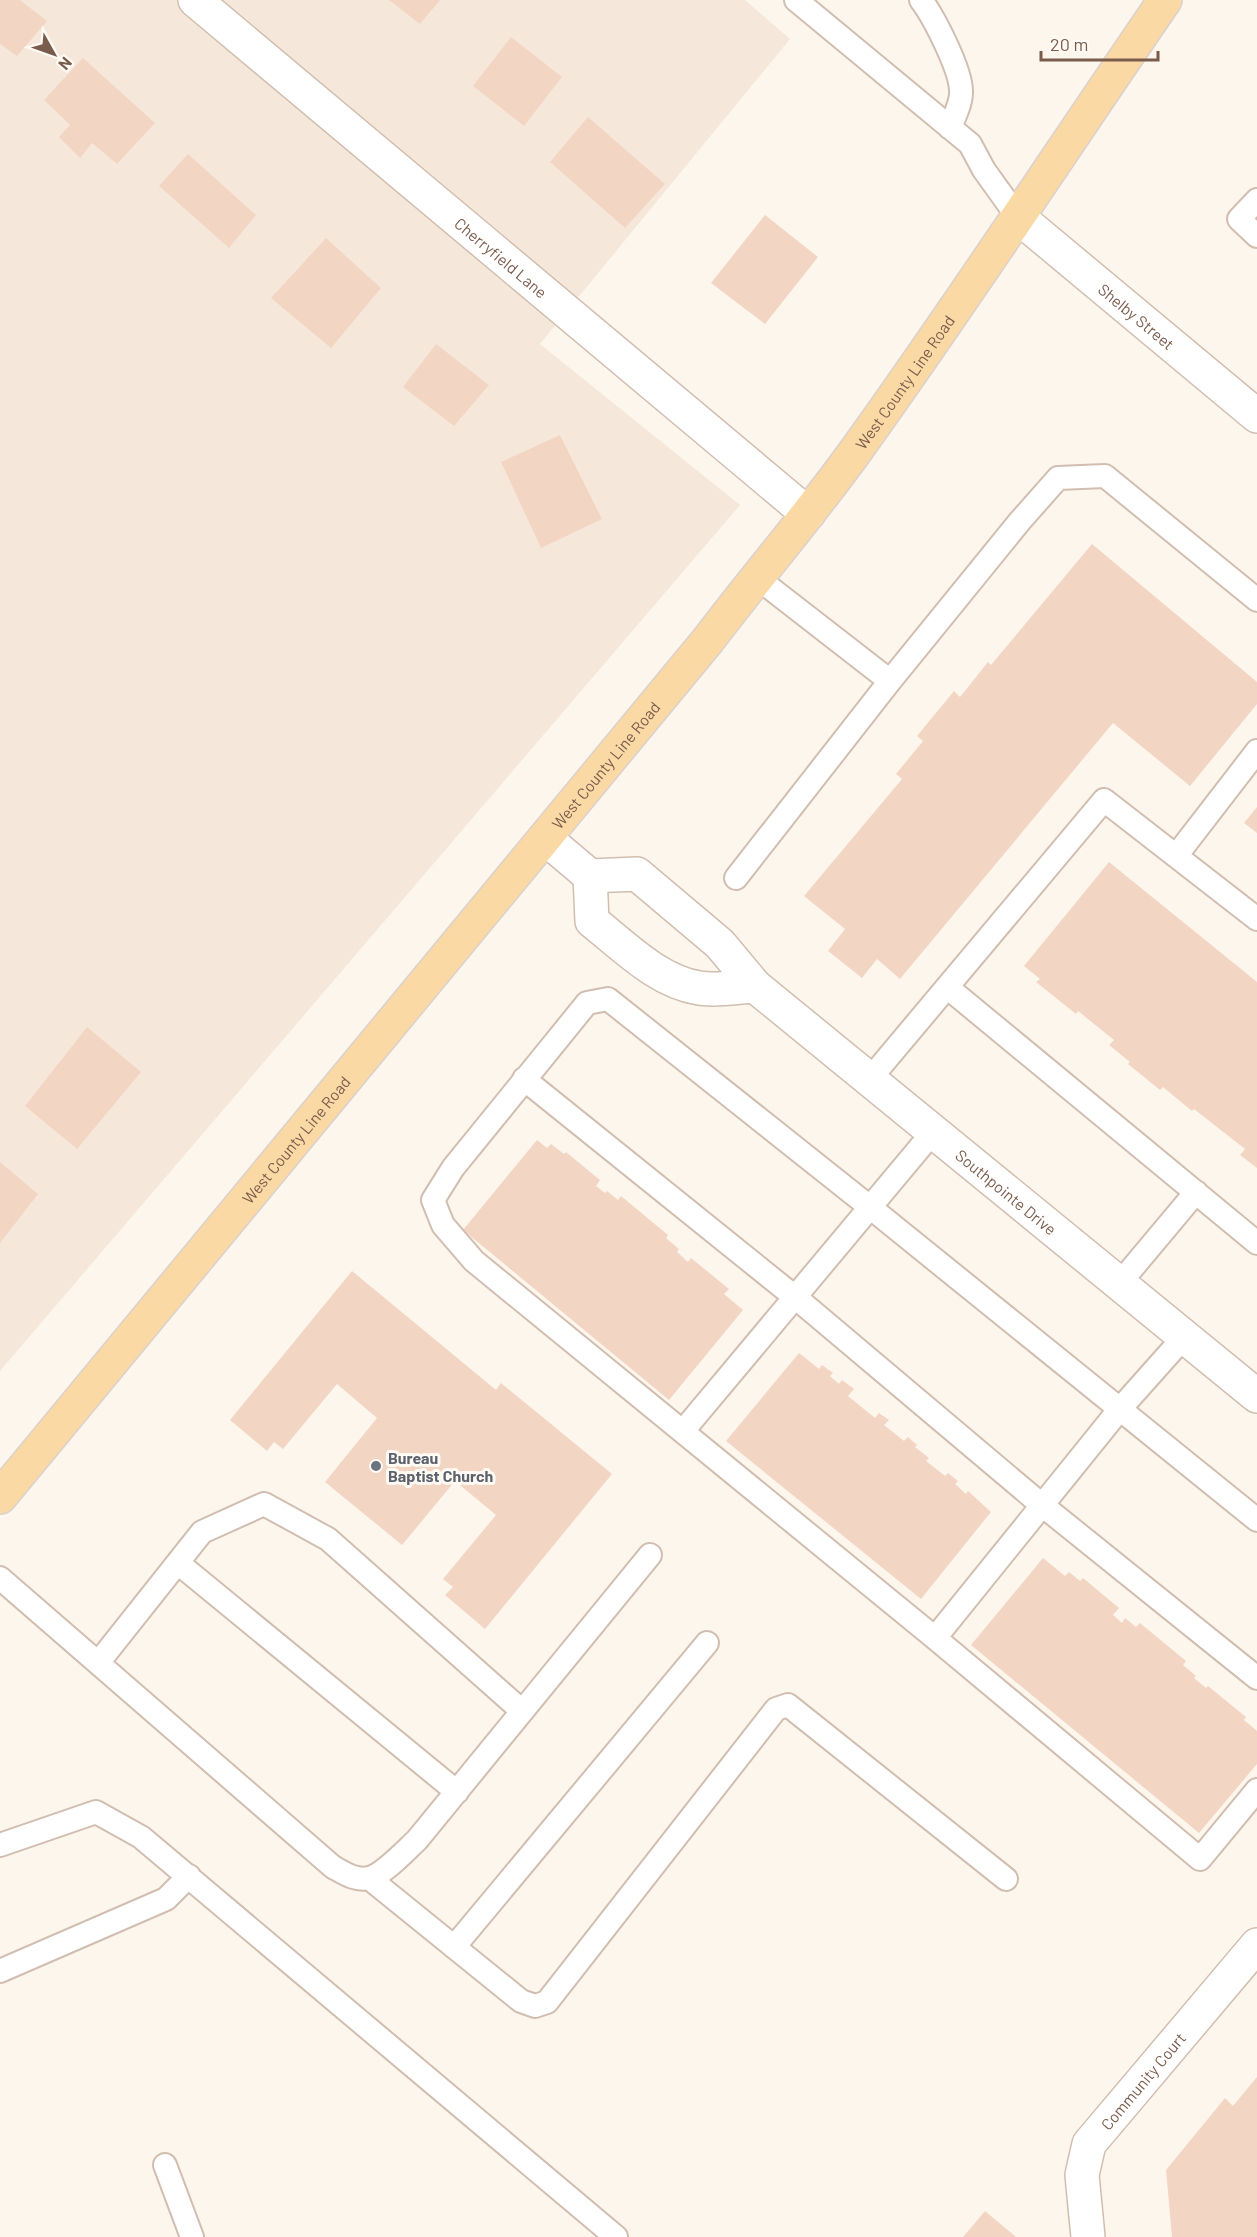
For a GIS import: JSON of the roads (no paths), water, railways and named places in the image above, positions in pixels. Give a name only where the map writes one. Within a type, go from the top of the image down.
[{"type":"main road","name":"West County Line Road","points":[[0,1497],[709,639],[808,514],[953,313],[1165,0]]},
{"type":"street","name":"Cherryfield Lane","points":[[195,0],[808,514]]},
{"type":"street","name":"Shelby Street","points":[[1017,216],[1257,416]]},
{"type":"street","points":[[545,838],[590,876],[592,921],[654,969],[675,981],[700,988],[755,986]]},
{"type":"street","name":"Southpointe Drive","points":[[590,876],[637,874],[720,944],[755,986],[1257,1396]]},
{"type":"street","name":"Community Court","points":[[1088,2237],[1082,2175],[1089,2144],[1257,1945]]},
{"type":"lane","points":[[796,0],[970,144],[984,170],[1017,216]]},
{"type":"lane","points":[[921,0],[931,13],[951,56],[962,92],[950,128]]},
{"type":"lane","points":[[1257,200],[1239,219],[1257,236]]},
{"type":"lane","points":[[736,878],[890,681],[1020,521],[1058,478],[1105,476],[1257,600]]},
{"type":"lane","points":[[756,577],[890,681]]},
{"type":"lane","points":[[1176,856],[1257,751]]},
{"type":"lane","points":[[869,1080],[1104,800],[1257,919]]},
{"type":"lane","points":[[947,987],[1257,1243]]},
{"type":"lane","points":[[1257,1520],[608,999],[587,1004],[453,1168],[433,1200],[443,1226],[474,1261],[935,1638],[1200,1859],[1257,1790]]},
{"type":"lane","points":[[524,1079],[795,1297],[1042,1504],[1257,1678]]},
{"type":"lane","points":[[683,1431],[933,1132]]},
{"type":"lane","points":[[1119,1284],[1196,1192]]},
{"type":"lane","points":[[935,1638],[1119,1410],[1184,1337]]},
{"type":"lane","points":[[98,1663],[202,1532],[264,1504],[328,1539],[522,1711]]},
{"type":"lane","points":[[369,1878],[385,1868],[417,1840],[650,1555]]},
{"type":"lane","points":[[178,1563],[457,1792]]},
{"type":"lane","points":[[0,1578],[333,1867],[348,1876],[369,1878],[521,2001],[535,2006],[547,2002],[776,1709],[788,1705],[1006,1879]]},
{"type":"lane","points":[[454,1947],[706,1642]]},
{"type":"lane","points":[[0,1845],[96,1812],[141,1837],[616,2237]]},
{"type":"lane","points":[[0,1971],[166,1899],[189,1876]]},
{"type":"lane","points":[[165,2165],[192,2237]]},
{"type":"place","name":"Bureau Baptist Church","points":[[376,1466]]}]
